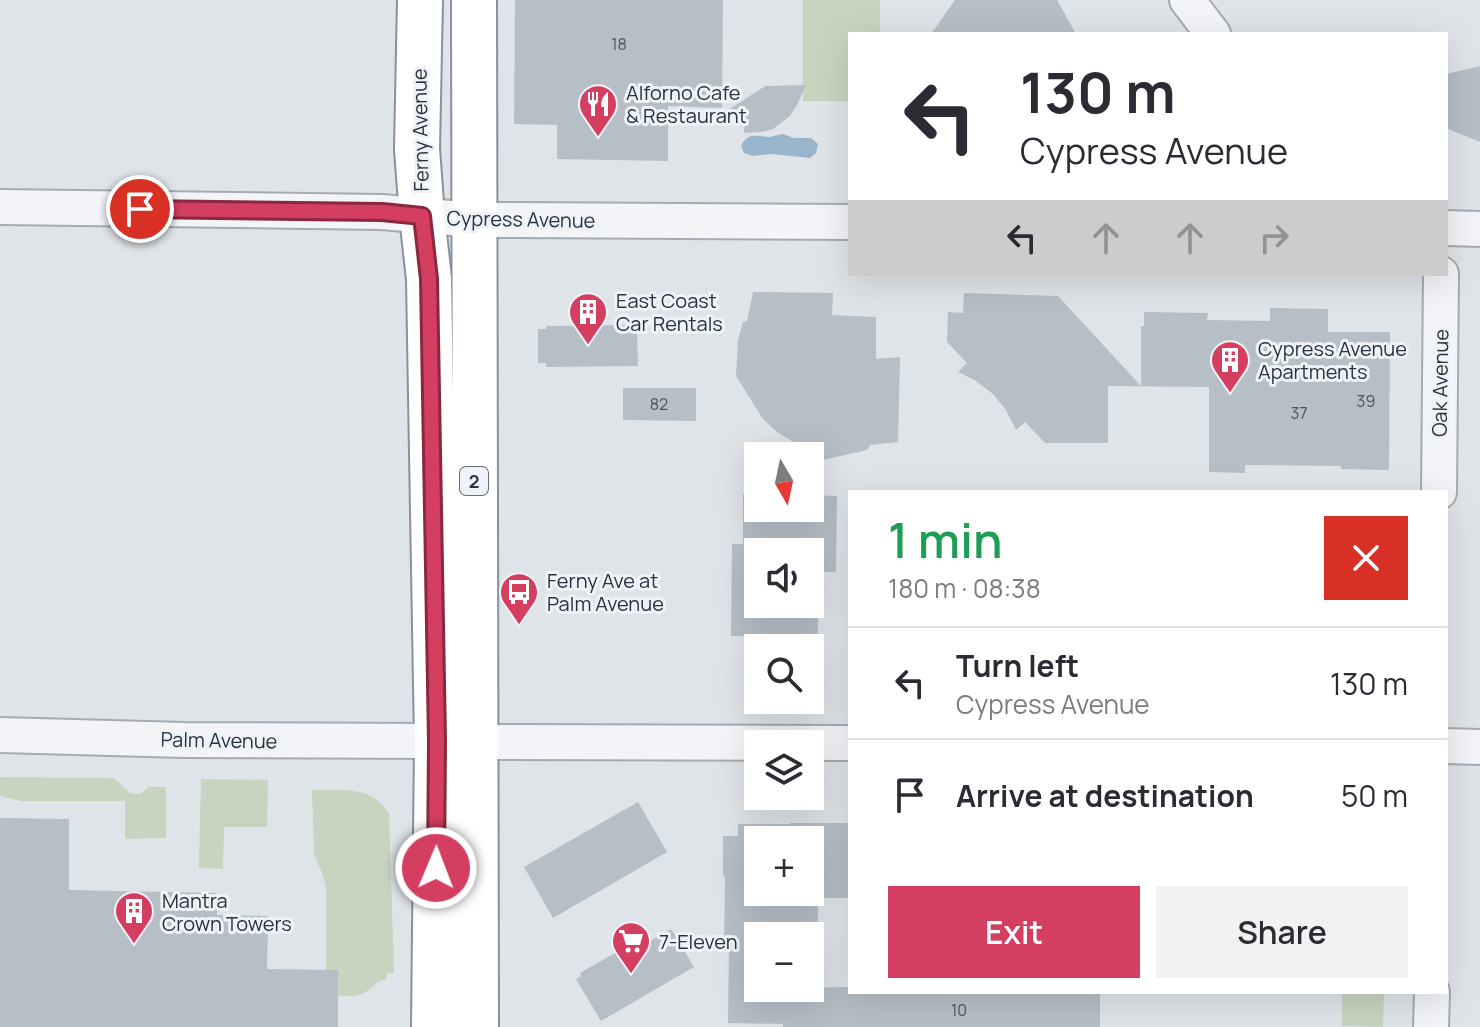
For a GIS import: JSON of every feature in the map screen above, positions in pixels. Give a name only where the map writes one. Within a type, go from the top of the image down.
[{"type":"highway","name":"Ferny Avenue","points":[[420,0],[417,149],[429,279],[476,1027]]},
{"type":"highway","name":"Ferny Avenue","points":[[434,1027],[456,742],[473,220],[474,0]]},
{"type":"street","points":[[1187,0],[1211,32]]},
{"type":"street","name":"Cypress Avenue","points":[[0,207],[382,212],[473,220],[848,222]]},
{"type":"street","points":[[1448,228],[1480,229]]},
{"type":"street","name":"Oak Avenue","points":[[1439,490],[1441,276]]},
{"type":"street","name":"Palm Avenue","points":[[0,735],[184,740],[848,743]]},
{"type":"street","points":[[1448,746],[1480,747]]},
{"type":"street","points":[[1431,1027],[1432,994]]},
{"type":"green space","points":[[803,0],[880,0],[880,32],[848,32],[848,101],[803,101]]},
{"type":"green space","points":[[0,777],[114,778],[130,793],[140,794],[149,787],[166,787],[166,838],[125,839],[125,801],[21,801],[0,796]]},
{"type":"green space","points":[[201,779],[268,780],[267,827],[224,827],[223,869],[199,868]]},
{"type":"green space","points":[[312,790],[365,793],[382,804],[389,814],[394,973],[387,973],[386,980],[357,995],[338,996],[338,970],[326,970],[326,888],[314,854]]},
{"type":"green space","points":[[1342,994],[1384,994],[1383,1027],[1342,1026]]},
{"type":"water","points":[[783,134],[794,138],[811,138],[818,144],[816,153],[810,158],[772,154],[753,156],[744,153],[741,146],[750,137]]},
{"type":"building","points":[[515,0],[723,0],[722,108],[668,106],[668,161],[557,159],[557,125],[514,124]]},
{"type":"building","points":[[955,0],[1057,0],[1075,32],[932,32]]},
{"type":"building","points":[[1480,66],[1480,142],[1448,129],[1448,74]]},
{"type":"building","points":[[806,85],[790,116],[773,129],[744,133],[745,120],[725,112],[765,86]]},
{"type":"building","points":[[753,292],[833,293],[832,315],[876,317],[876,359],[900,357],[898,442],[870,445],[867,450],[824,460],[824,442],[793,442],[777,432],[763,419],[736,376],[738,341],[743,322],[747,321]]},
{"type":"building","points":[[964,293],[1058,296],[1141,386],[1141,326],[1144,326],[1144,312],[1208,313],[1207,320],[1270,321],[1270,308],[1328,309],[1328,332],[1390,332],[1389,470],[1245,465],[1245,473],[1209,472],[1209,387],[1108,386],[1108,443],[1045,443],[1025,422],[1016,430],[993,394],[958,372],[967,363],[947,342],[948,312],[963,313]]},
{"type":"building","name":"East Coast Car Rentals","points":[[637,325],[638,366],[546,367],[546,363],[538,363],[538,329],[546,329],[546,326]]},
{"type":"building","points":[[623,388],[696,388],[696,421],[623,420]]},
{"type":"building","points":[[743,494],[744,522],[824,522],[824,496],[837,496],[836,572],[824,572],[824,538],[744,538],[744,618],[818,618],[818,634],[731,636],[732,544],[743,544]]},
{"type":"building","points":[[638,802],[667,852],[553,918],[524,867]]},
{"type":"building","name":"Mantra Crown Towers","points":[[0,818],[69,819],[69,890],[217,893],[217,915],[268,916],[267,969],[338,970],[338,1027],[0,1027]]},
{"type":"building","points":[[848,823],[848,898],[824,898],[824,826],[744,826],[744,906],[818,906],[818,922],[744,922],[744,1002],[824,1002],[824,987],[848,987],[848,994],[1100,994],[1100,1027],[783,1027],[783,1024],[728,1023],[729,947],[724,950],[723,836],[738,836],[738,824]]},
{"type":"building","name":"7-Eleven","points":[[671,929],[694,967],[601,1021],[576,979],[581,976],[580,973],[641,938],[645,944]]},
{"type":"place","name":"Alforno Cafe & Restaurant","points":[[598,138]]},
{"type":"place","name":"East Coast Car Rentals","points":[[588,346]]},
{"type":"place","name":"Cypress Avenue Apartments","points":[[1230,394]]},
{"type":"place","name":"Ferny Ave at Palm Avenue","points":[[519,626]]},
{"type":"place","name":"Mantra Crown Towers","points":[[134,945]]},
{"type":"place","name":"7-Eleven","points":[[631,975]]},
{"type":"route","points":[[140,209],[382,212],[422,216],[429,279],[437,741],[436,868]]}]
